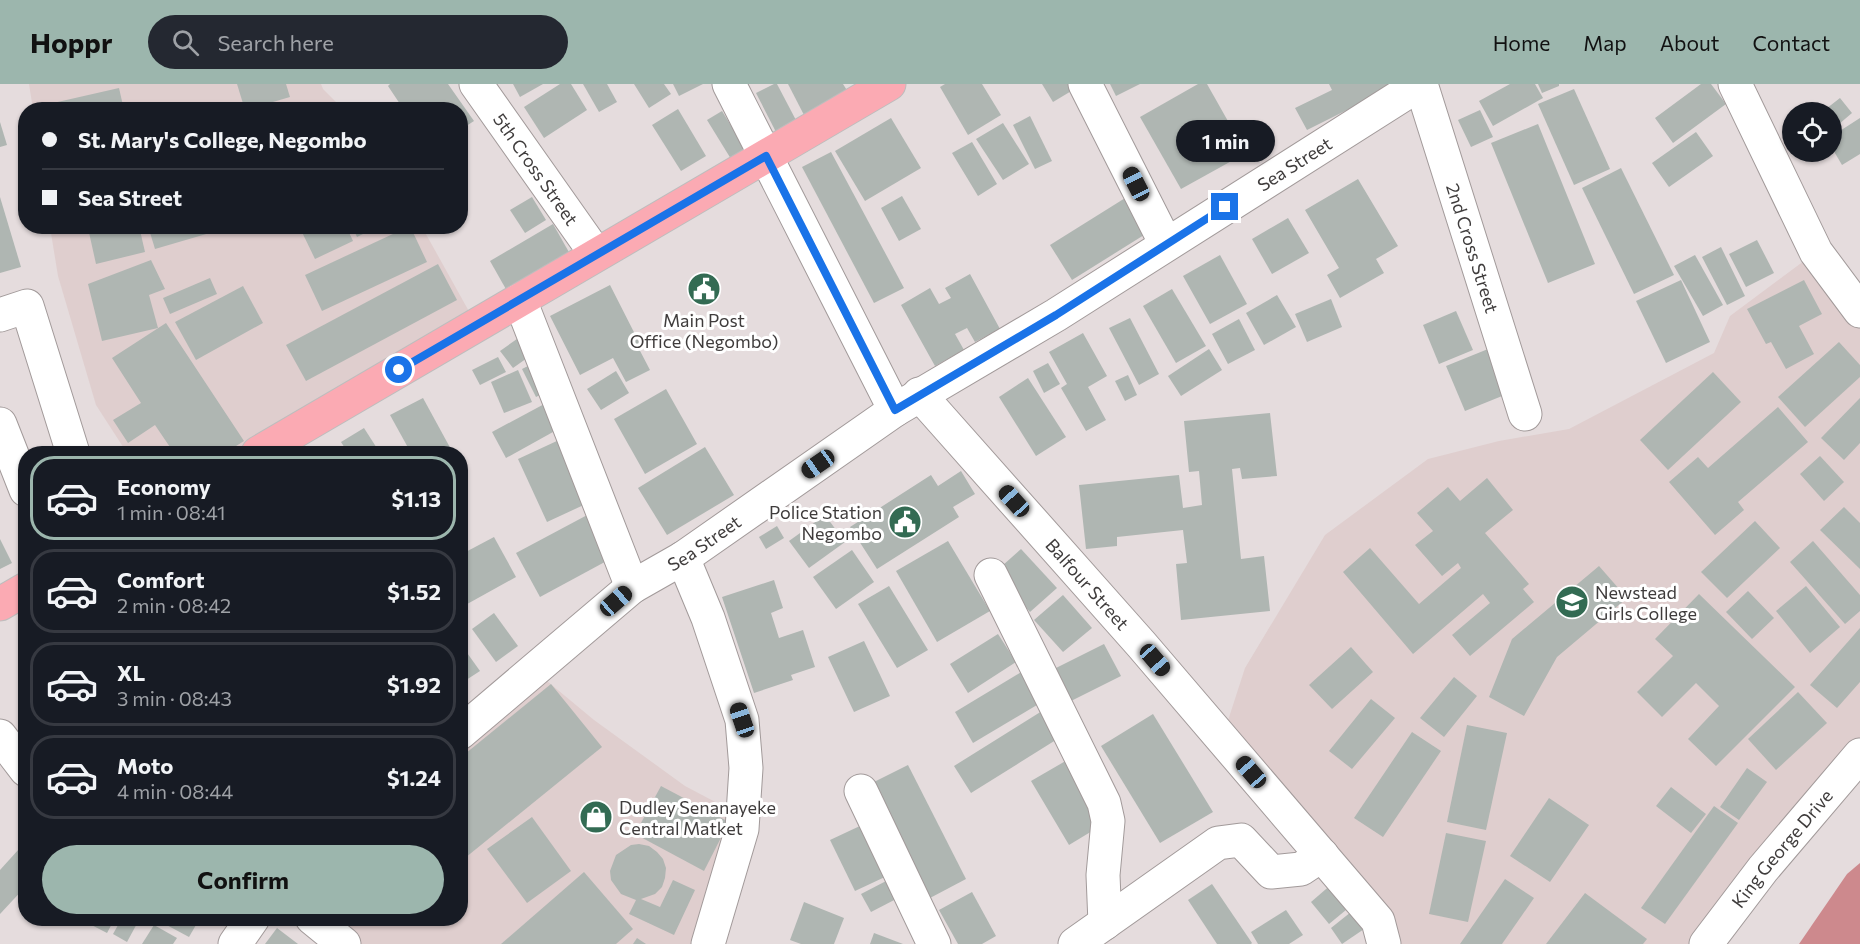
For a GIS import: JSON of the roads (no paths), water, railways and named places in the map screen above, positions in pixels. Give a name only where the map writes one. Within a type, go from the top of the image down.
[{"type":"main road","points":[[270,446],[889,84]]},
{"type":"main road","points":[[0,604],[18,594]]},
{"type":"street","name":"5th Cross Street","points":[[476,84],[596,254]]},
{"type":"street","name":"Balfour Street","points":[[729,84],[766,156],[907,402],[1133,635],[1378,921],[1384,944]]},
{"type":"street","points":[[1085,84],[1166,244]]},
{"type":"street","name":"Sea Street","points":[[468,726],[633,587],[682,558],[907,402],[1056,315],[1420,84]]},
{"type":"street","name":"2nd Cross Street","points":[[1420,84],[1525,414]]},
{"type":"street","points":[[1735,84],[1816,252],[1860,311]]},
{"type":"street","points":[[520,300],[633,587]]},
{"type":"street","points":[[0,315],[27,306],[71,446]]},
{"type":"street","points":[[0,424],[18,470]]},
{"type":"street","points":[[682,558],[708,618],[742,720],[746,768],[742,829],[708,944]]},
{"type":"street","points":[[991,575],[1104,802],[1108,821],[1102,875],[1105,923]]},
{"type":"street","points":[[0,736],[18,760]]},
{"type":"street","name":"King George Drive","points":[[1706,944],[1764,869],[1860,755]]},
{"type":"street","points":[[861,791],[934,944]]},
{"type":"street","points":[[1075,944],[1218,843],[1241,840],[1270,872],[1301,869],[1322,855]]},
{"type":"street","points":[[235,944],[247,926]]},
{"type":"street","points":[[322,926],[344,944]]},
{"type":"place","name":"Main Post Office (Negombo)","points":[[704,289]]},
{"type":"place","name":"Police Station Negombo","points":[[905,522]]},
{"type":"place","name":"Newstead Girls College","points":[[1572,602]]},
{"type":"place","name":"Dudley Senanayeke Central Matket","points":[[596,817]]}]
